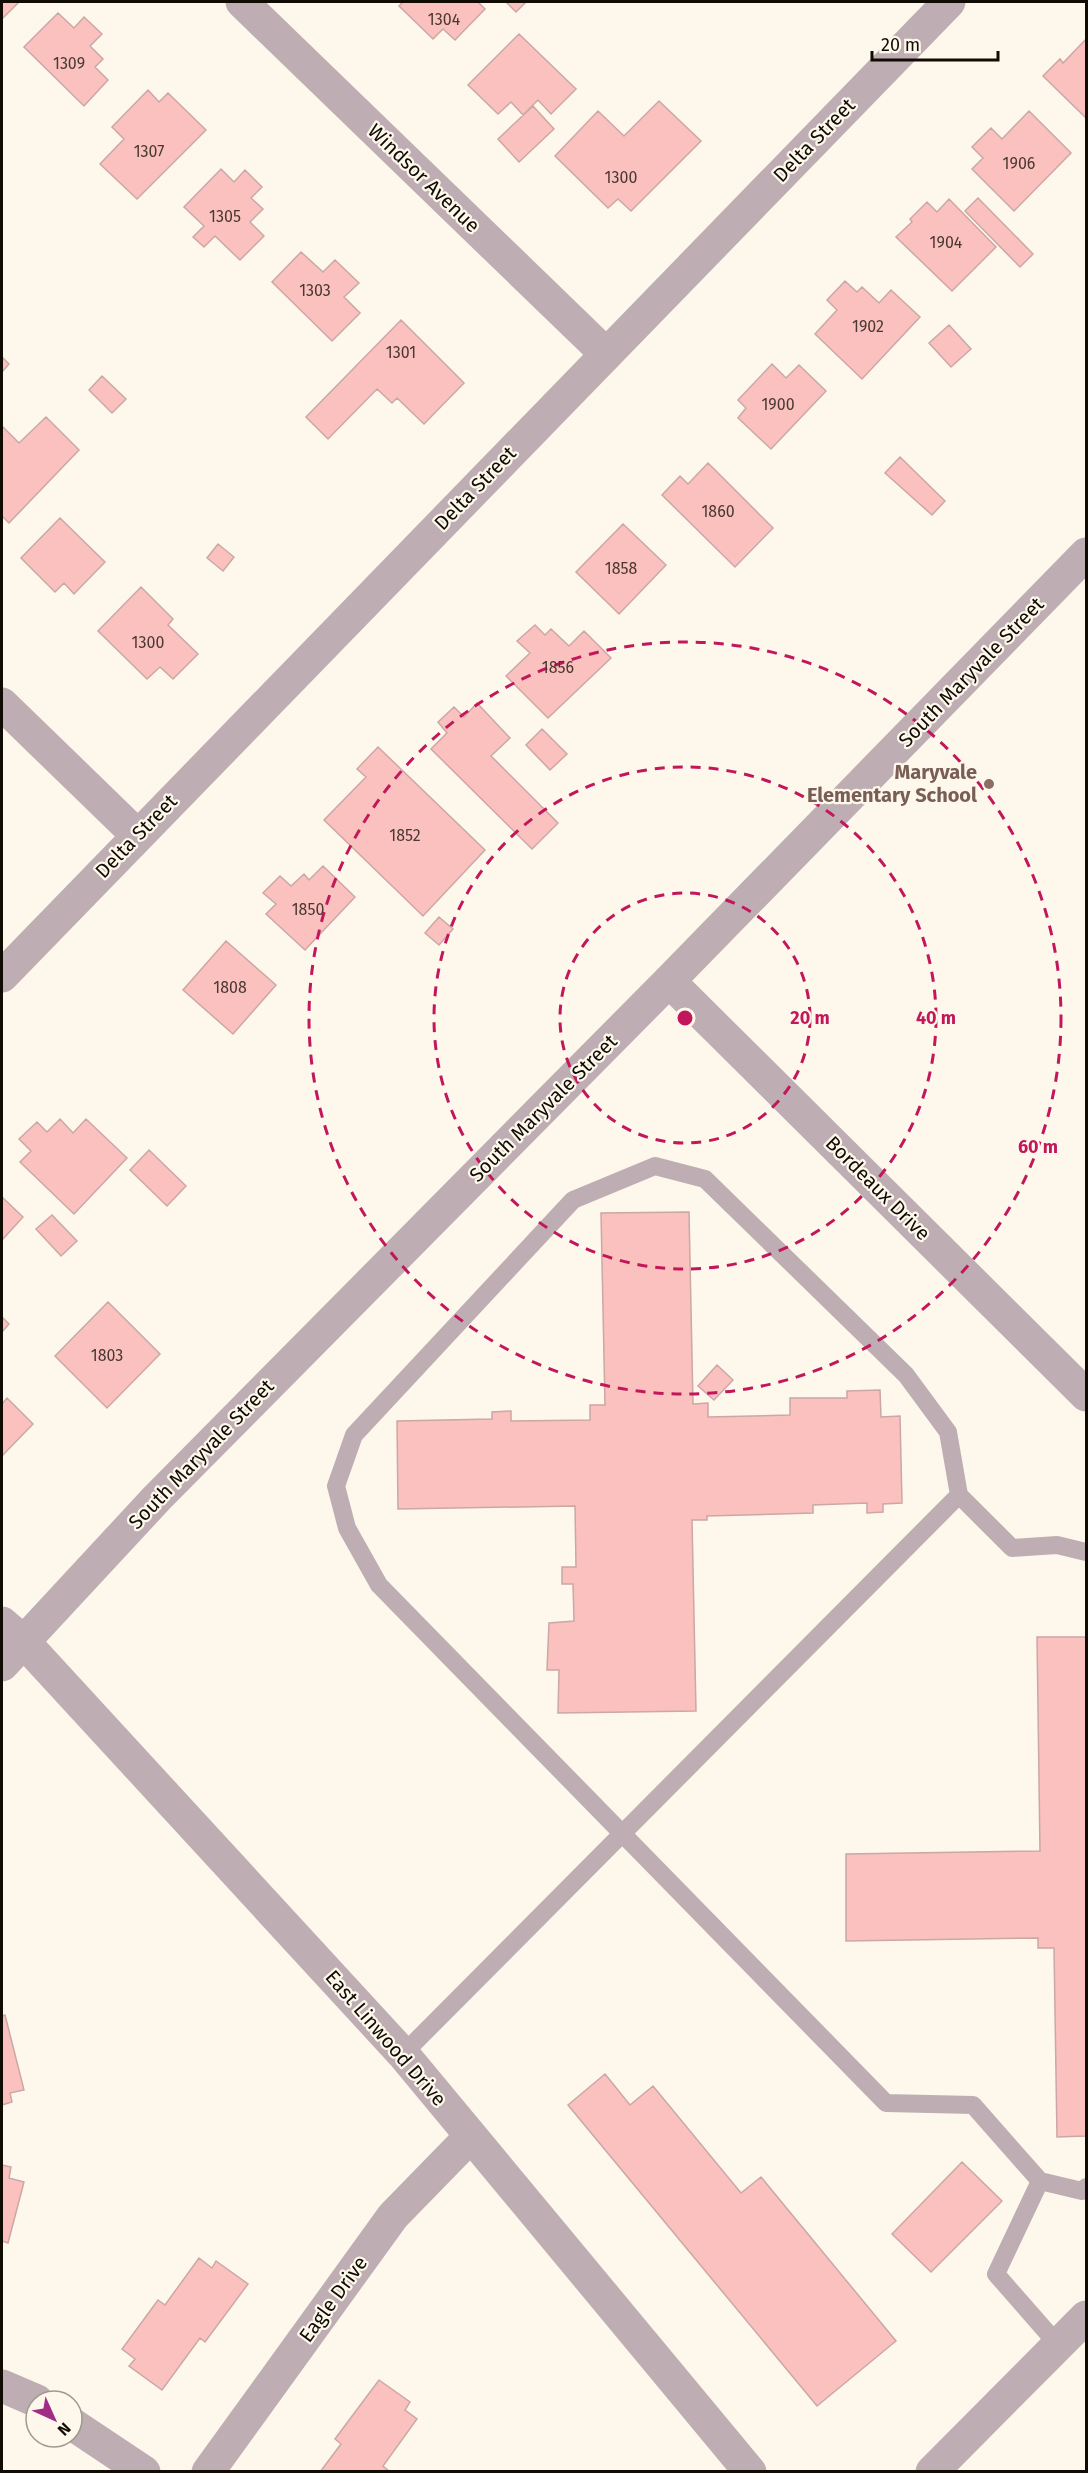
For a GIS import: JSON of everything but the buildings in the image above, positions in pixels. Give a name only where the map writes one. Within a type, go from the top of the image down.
[{"type":"street","name":"Windsor Avenue","points":[[242,2],[606,354]]},
{"type":"street","name":"Delta Street","points":[[2,976],[949,2]]},
{"type":"street","name":"South Maryvale Street","points":[[2,1665],[13,1633],[157,1498],[669,981],[1086,554]]},
{"type":"street","points":[[2,704],[137,835]]},
{"type":"street","name":"Bordeaux Drive","points":[[669,981],[1086,1395]]},
{"type":"street","name":"East Linwood Drive","points":[[13,1633],[403,2054],[750,2472]]},
{"type":"street","name":"Eagle Drive","points":[[208,2472],[393,2216],[471,2136]]},
{"type":"street","points":[[932,2472],[1086,2317]]},
{"type":"street","points":[[2,2386],[24,2396]]},
{"type":"street","points":[[84,2432],[144,2472]]},
{"type":"lane","points":[[1086,1552],[1057,1545],[1012,1548],[959,1495],[948,1432],[906,1374],[705,1179],[655,1166],[573,1200],[354,1435],[336,1486],[347,1528],[379,1585],[886,2103],[973,2105],[1040,2181],[1082,2191],[1086,2187]]},
{"type":"lane","points":[[403,2054],[959,1495]]},
{"type":"lane","points":[[1040,2181],[996,2274],[1059,2346]]},
{"type":"place","name":"Maryvale Elementary School","points":[[989,784]]}]
